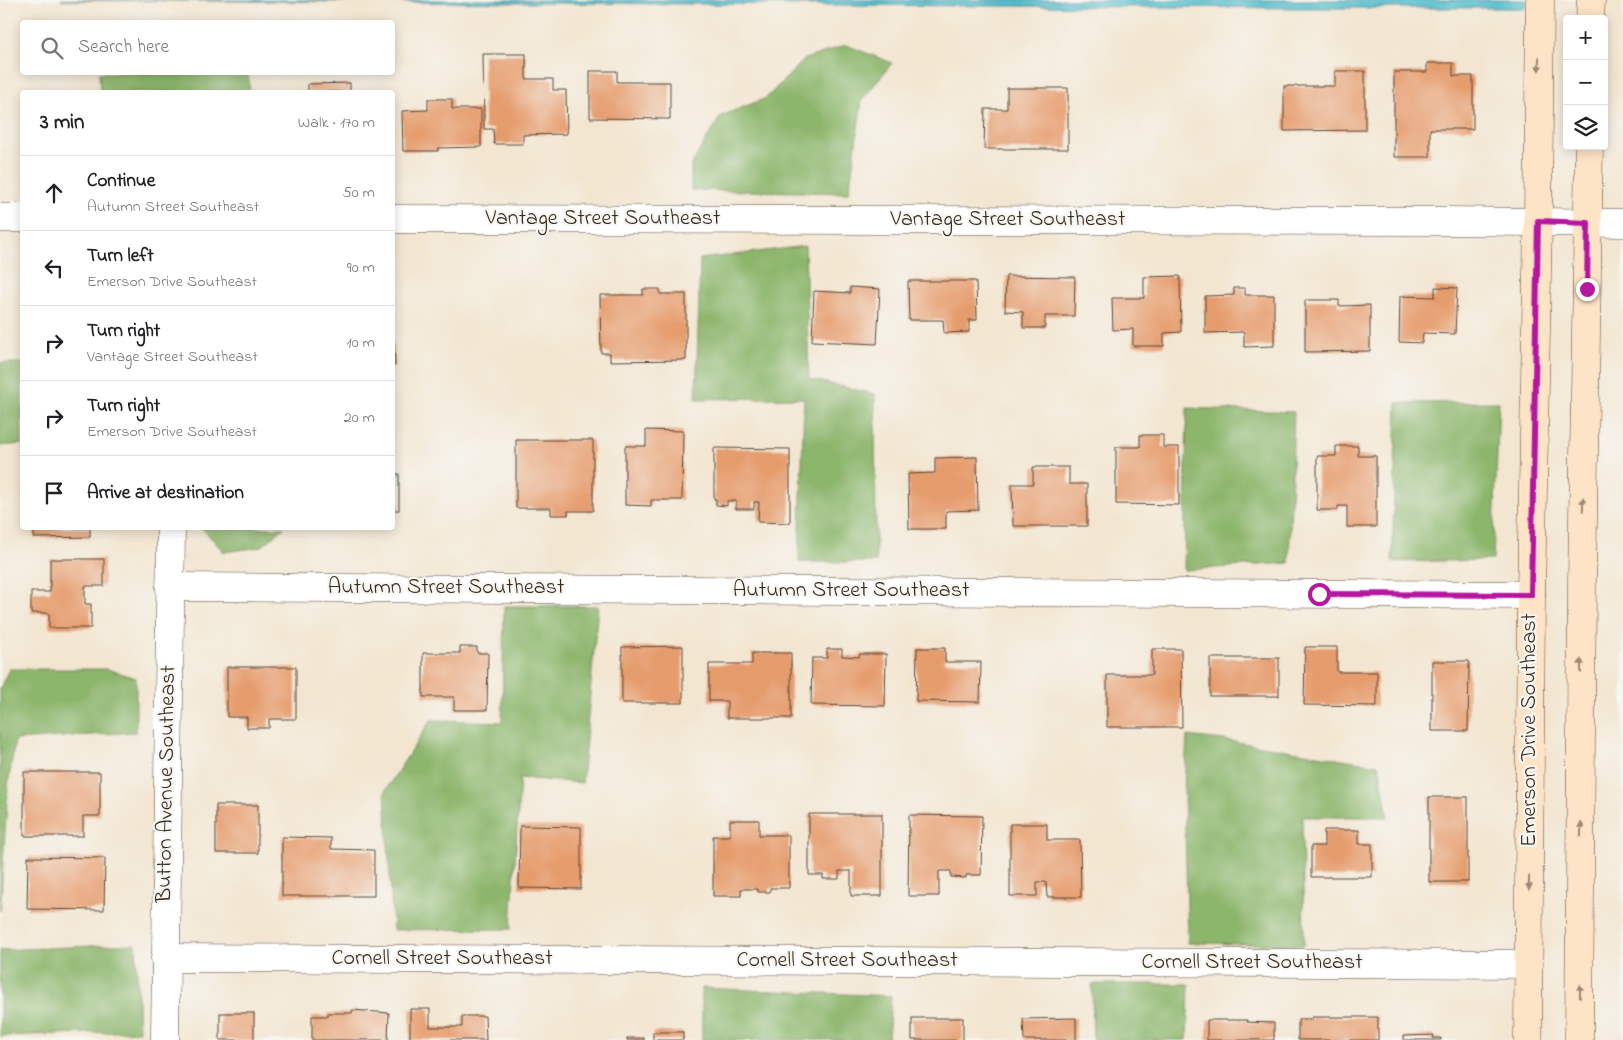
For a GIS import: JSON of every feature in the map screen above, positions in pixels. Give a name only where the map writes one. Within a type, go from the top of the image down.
[{"type":"street","name":"Emerson Drive Southeast","points":[[1528,1040],[1531,595],[1540,0]]},
{"type":"street","points":[[1590,0],[1590,15]]},
{"type":"street","points":[[1579,1040],[1582,581],[1589,150]]},
{"type":"street","points":[[0,218],[20,218]]},
{"type":"street","name":"Vantage Street Southeast","points":[[395,219],[1538,221],[1623,223]]},
{"type":"street","name":"Button Avenue Southeast","points":[[165,1040],[171,530]]},
{"type":"street","name":"Autumn Street Southeast","points":[[170,587],[1531,595]]},
{"type":"street","name":"Cornell Street Southeast","points":[[165,958],[1529,964]]},
{"type":"green space","points":[[846,45],[892,63],[862,100],[849,193],[691,190],[691,165],[721,116],[766,98],[805,59]]},
{"type":"green space","points":[[99,75],[248,75],[250,90],[100,90]]},
{"type":"green space","points":[[805,246],[809,379],[875,394],[876,562],[799,562],[804,398],[696,399],[700,259]]},
{"type":"green space","points":[[0,363],[20,363],[20,444],[0,446]]},
{"type":"green space","points":[[1499,402],[1493,560],[1392,562],[1397,403]]},
{"type":"green space","points":[[1187,408],[1294,412],[1289,563],[1184,570]]},
{"type":"green space","points":[[204,530],[282,530],[261,547],[224,552]]},
{"type":"green space","points":[[504,606],[598,606],[582,783],[520,778],[511,929],[393,930],[385,791],[431,720],[502,722]]},
{"type":"green space","points":[[9,669],[107,669],[136,678],[136,732],[15,740],[8,785],[0,911],[0,688]]},
{"type":"green space","points":[[1187,736],[1224,740],[1379,765],[1388,817],[1302,817],[1304,945],[1188,943],[1184,790]]},
{"type":"green space","points":[[136,944],[139,1031],[0,1036],[0,950]]},
{"type":"green space","points":[[1092,984],[1189,984],[1187,1040],[1093,1040]]},
{"type":"green space","points":[[702,988],[891,996],[888,1040],[702,1040]]},
{"type":"water","points":[[61,0],[1526,0],[1526,8],[1306,8]]},
{"type":"building","points":[[483,54],[526,54],[526,79],[553,79],[553,90],[566,90],[567,134],[523,135],[523,144],[494,144],[493,129],[484,129]]},
{"type":"building","points":[[1427,63],[1453,63],[1453,76],[1473,76],[1473,129],[1430,129],[1430,157],[1394,157],[1394,72],[1427,72]]},
{"type":"building","points":[[590,71],[617,71],[617,82],[670,82],[670,119],[590,118]]},
{"type":"building","points":[[1335,71],[1365,71],[1365,130],[1284,131],[1284,86],[1335,86]]},
{"type":"building","points":[[350,83],[350,90],[308,90],[308,84]]},
{"type":"building","points":[[1007,88],[1068,88],[1068,149],[984,149],[985,109],[1007,109]]},
{"type":"building","points":[[428,99],[452,99],[452,109],[481,109],[481,147],[438,148],[438,151],[403,151],[402,111],[428,110]]},
{"type":"building","points":[[1006,276],[1075,277],[1074,316],[1045,316],[1045,328],[1023,328],[1023,312],[1005,311]]},
{"type":"building","points":[[1180,276],[1181,332],[1164,333],[1164,346],[1133,346],[1133,329],[1113,330],[1112,298],[1144,298],[1144,277]]},
{"type":"building","points":[[908,281],[976,281],[977,320],[969,320],[969,332],[944,333],[943,320],[909,320]]},
{"type":"building","points":[[850,287],[880,289],[877,344],[812,341],[814,291],[850,293]]},
{"type":"building","points":[[1435,287],[1457,288],[1455,334],[1423,333],[1422,343],[1399,342],[1400,296],[1435,297]]},
{"type":"building","points":[[1234,288],[1245,288],[1245,295],[1274,295],[1274,346],[1244,347],[1244,332],[1205,333],[1205,296],[1234,295]]},
{"type":"building","points":[[643,289],[660,289],[660,294],[686,294],[686,360],[610,361],[610,353],[601,353],[600,295],[643,295]]},
{"type":"building","points":[[1305,300],[1339,300],[1339,306],[1370,305],[1370,351],[1305,352]]},
{"type":"building","points":[[646,430],[683,431],[682,500],[651,500],[651,506],[625,505],[625,446],[646,446]]},
{"type":"building","points":[[1140,435],[1163,435],[1163,447],[1179,447],[1179,505],[1116,504],[1116,447],[1140,447]]},
{"type":"building","points":[[516,440],[593,440],[593,511],[568,511],[568,515],[551,515],[551,508],[516,508]]},
{"type":"building","points":[[1336,446],[1358,446],[1358,456],[1376,456],[1376,527],[1347,527],[1347,506],[1338,506],[1338,510],[1317,510],[1317,456],[1336,456]]},
{"type":"building","points":[[714,448],[790,449],[790,523],[758,522],[759,502],[754,502],[754,509],[736,509],[736,501],[727,501],[727,506],[716,505],[716,499],[714,499]]},
{"type":"building","points":[[977,457],[978,510],[946,511],[946,529],[909,529],[908,474],[935,473],[935,458]]},
{"type":"building","points":[[1033,467],[1069,467],[1069,484],[1087,484],[1087,526],[1013,526],[1012,484],[1033,484]]},
{"type":"building","points":[[395,474],[399,474],[399,510],[395,510]]},
{"type":"building","points":[[34,530],[90,530],[90,537],[34,538]]},
{"type":"building","points":[[50,559],[104,559],[104,586],[85,586],[85,604],[91,604],[91,628],[49,628],[49,613],[31,613],[31,592],[50,592]]},
{"type":"building","points":[[683,646],[683,703],[622,703],[622,647]]},
{"type":"building","points":[[460,647],[477,647],[477,653],[488,653],[487,710],[454,710],[454,697],[423,697],[423,653],[460,653]]},
{"type":"building","points":[[1305,647],[1337,647],[1337,672],[1377,672],[1377,706],[1304,705]]},
{"type":"building","points":[[917,648],[945,648],[945,662],[981,662],[980,702],[916,701]]},
{"type":"building","points":[[827,649],[842,649],[842,656],[859,657],[860,654],[886,654],[885,706],[811,705],[812,658],[827,658]]},
{"type":"building","points":[[1152,649],[1181,649],[1182,727],[1107,727],[1107,675],[1152,675]]},
{"type":"building","points":[[752,653],[791,653],[791,718],[727,718],[727,701],[709,701],[709,664],[752,664]]},
{"type":"building","points":[[1210,658],[1279,658],[1279,696],[1210,696]]},
{"type":"building","points":[[1432,661],[1469,661],[1468,731],[1432,731]]},
{"type":"building","points":[[227,667],[296,667],[296,719],[269,719],[269,728],[247,728],[247,717],[227,717]]},
{"type":"building","points":[[24,772],[100,772],[100,816],[83,816],[83,836],[24,836]]},
{"type":"building","points":[[1429,797],[1468,797],[1468,882],[1429,882]]},
{"type":"building","points":[[216,805],[258,805],[258,853],[216,853]]},
{"type":"building","points":[[809,814],[882,814],[882,896],[851,896],[851,871],[839,871],[839,879],[823,879],[823,875],[809,875]]},
{"type":"building","points":[[909,815],[982,816],[981,875],[966,875],[966,878],[951,877],[951,871],[939,871],[939,896],[908,896]]},
{"type":"building","points":[[730,820],[759,820],[759,835],[789,835],[789,888],[770,888],[770,892],[758,892],[758,889],[741,889],[741,896],[713,896],[713,836],[730,836]]},
{"type":"building","points":[[1010,824],[1047,824],[1047,840],[1080,840],[1081,897],[1047,897],[1046,882],[1037,882],[1037,896],[1010,896]]},
{"type":"building","points":[[520,826],[581,827],[581,889],[519,888]]},
{"type":"building","points":[[1324,830],[1359,830],[1359,844],[1372,844],[1372,877],[1311,877],[1311,846],[1324,846]]},
{"type":"building","points":[[282,837],[331,838],[331,849],[374,850],[374,896],[282,896]]},
{"type":"building","points":[[28,857],[105,858],[104,910],[27,909]]},
{"type":"building","points":[[410,1009],[430,1009],[430,1027],[462,1027],[462,1016],[485,1016],[486,1040],[410,1040]]},
{"type":"building","points":[[352,1010],[389,1013],[388,1040],[312,1040],[312,1016],[328,1016],[328,1013],[352,1013]]},
{"type":"building","points":[[220,1013],[254,1013],[254,1040],[220,1040]]},
{"type":"building","points":[[1312,1017],[1378,1017],[1378,1040],[1298,1040],[1298,1019],[1312,1019]]},
{"type":"building","points":[[912,1018],[963,1018],[963,1040],[912,1040]]},
{"type":"building","points":[[1076,1018],[1076,1040],[1024,1040],[1023,1019]]},
{"type":"building","points":[[1207,1020],[1247,1020],[1247,1022],[1274,1023],[1274,1040],[1207,1040]]},
{"type":"building","points":[[653,1032],[683,1032],[683,1040],[653,1040]]},
{"type":"building","points":[[1434,1035],[1433,1038],[1441,1038],[1441,1040],[1404,1040],[1404,1036]]},
{"type":"building","points":[[627,1038],[644,1038],[644,1040],[627,1040]]},
{"type":"route","points":[[1319,594],[1531,595],[1538,221],[1588,223],[1587,289]]}]
